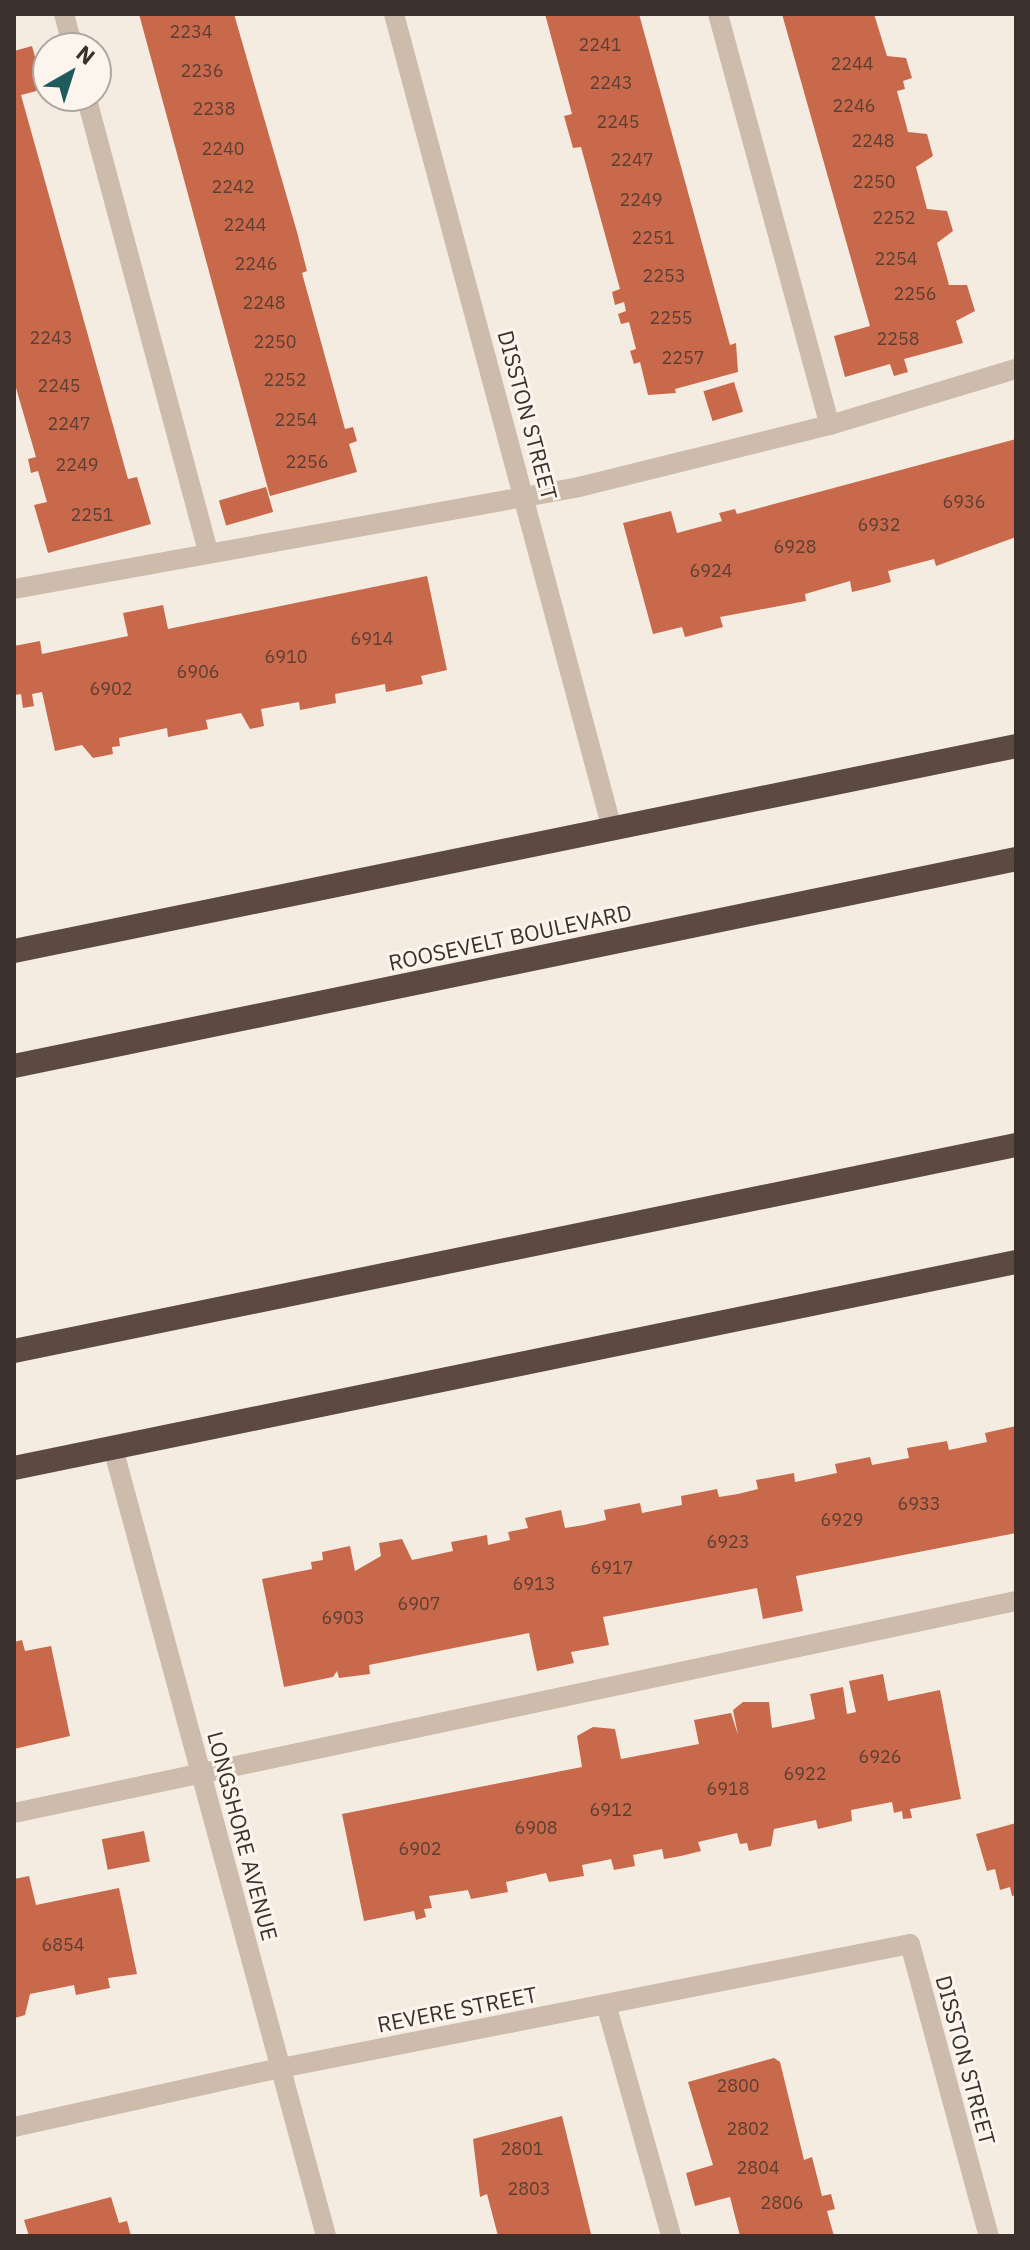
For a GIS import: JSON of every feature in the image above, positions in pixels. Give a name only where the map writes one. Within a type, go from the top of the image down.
[{"type":"highway","points":[[14,951],[1016,746]]},
{"type":"highway","name":"ROOSEVELT BOULEVARD","points":[[14,1066],[1016,859]]},
{"type":"highway","points":[[14,1351],[1016,1145]]},
{"type":"highway","points":[[14,1468],[1016,1262]]},
{"type":"street","name":"DISSTON STREET","points":[[394,14],[525,494],[612,829]]},
{"type":"street","points":[[718,14],[830,425]]},
{"type":"street","points":[[90,112],[208,550]]},
{"type":"street","points":[[14,589],[208,550],[579,487],[830,425],[1016,369]]},
{"type":"street","name":"LONGSHORE AVENUE","points":[[113,1448],[326,2236]]},
{"type":"street","points":[[14,1813],[1016,1601]]},
{"type":"street","name":"DISSTON STREET","points":[[910,1944],[989,2236]]},
{"type":"street","name":"REVERE STREET","points":[[14,2127],[281,2068],[910,1944]]},
{"type":"street","points":[[606,2004],[671,2236]]},
{"type":"building","points":[[139,14],[234,14],[297,232],[307,271],[302,273],[345,429],[353,427],[357,441],[349,444],[357,472],[270,496]]},
{"type":"building","points":[[545,14],[639,14],[730,345],[736,343],[738,372],[675,389],[676,393],[648,395],[640,362],[634,364],[630,351],[636,349],[629,322],[621,324],[618,314],[626,311],[624,302],[615,305],[612,292],[620,289],[581,147],[573,148],[564,116],[572,114]]},
{"type":"building","points":[[782,14],[874,14],[887,56],[906,58],[912,78],[903,81],[905,89],[897,91],[908,132],[927,134],[933,156],[916,167],[927,209],[947,211],[953,231],[937,243],[949,285],[967,285],[975,311],[956,321],[963,343],[904,359],[908,372],[894,376],[890,364],[845,377],[834,336],[870,326]]},
{"type":"building","points":[[32,46],[32,92],[21,95],[128,479],[137,477],[151,524],[48,553],[34,505],[47,502],[38,471],[31,473],[28,459],[36,457],[14,381],[14,51]]},
{"type":"building","points":[[734,382],[743,412],[712,421],[703,391]]},
{"type":"building","points":[[1016,439],[1016,537],[936,566],[934,559],[888,571],[891,582],[873,587],[852,592],[850,581],[805,594],[806,601],[720,617],[723,627],[685,637],[682,627],[653,634],[623,523],[671,511],[677,533],[722,521],[719,513],[735,509],[737,514]]},
{"type":"building","points":[[266,487],[273,512],[226,525],[219,501]]},
{"type":"building","points":[[427,576],[447,670],[421,676],[423,684],[386,692],[385,684],[335,694],[336,703],[300,710],[299,702],[261,709],[264,726],[250,729],[241,713],[206,720],[208,729],[168,737],[167,728],[119,738],[120,746],[112,747],[113,754],[93,758],[82,745],[55,751],[42,692],[32,694],[34,706],[23,708],[21,694],[15,695],[14,646],[40,641],[42,654],[128,636],[123,613],[163,605],[168,629]]},
{"type":"building","points":[[1016,1426],[1016,1533],[796,1576],[803,1611],[763,1619],[757,1588],[603,1617],[609,1645],[571,1652],[574,1663],[537,1671],[529,1633],[369,1665],[370,1674],[339,1678],[337,1671],[333,1677],[284,1687],[262,1579],[312,1569],[311,1562],[323,1560],[322,1552],[350,1546],[355,1571],[381,1556],[379,1543],[402,1539],[412,1560],[453,1551],[451,1542],[487,1535],[488,1545],[510,1540],[508,1532],[528,1528],[525,1518],[561,1510],[565,1528],[584,1525],[606,1520],[604,1510],[640,1503],[642,1513],[682,1505],[681,1496],[717,1489],[719,1497],[738,1494],[758,1489],[756,1480],[794,1473],[795,1482],[837,1473],[835,1464],[870,1457],[872,1465],[909,1458],[907,1448],[947,1441],[949,1450],[987,1442],[985,1433]]},
{"type":"building","points":[[22,1640],[25,1651],[51,1646],[70,1736],[14,1749],[14,1642]]},
{"type":"building","points":[[883,1674],[888,1701],[940,1690],[961,1799],[910,1809],[912,1818],[903,1819],[902,1811],[894,1813],[892,1802],[851,1810],[852,1821],[818,1829],[816,1820],[774,1829],[771,1846],[749,1851],[747,1843],[740,1844],[737,1833],[698,1842],[701,1851],[681,1856],[664,1859],[662,1849],[633,1855],[635,1866],[614,1870],[611,1859],[582,1865],[584,1876],[549,1882],[546,1873],[506,1882],[508,1892],[471,1899],[468,1890],[429,1896],[432,1908],[424,1909],[426,1917],[416,1920],[414,1911],[364,1921],[342,1814],[582,1767],[577,1736],[593,1727],[615,1729],[621,1759],[699,1744],[694,1720],[731,1713],[738,1735],[733,1710],[743,1702],[769,1702],[772,1728],[815,1719],[810,1694],[843,1687],[847,1714],[856,1712],[849,1681]]},
{"type":"building","points":[[1016,1823],[1016,1895],[1012,1896],[1010,1887],[1000,1890],[995,1869],[987,1871],[976,1834]]},
{"type":"building","points":[[144,1831],[150,1861],[108,1870],[102,1839]]},
{"type":"building","points":[[29,1876],[36,1905],[119,1888],[137,1974],[108,1978],[110,1988],[76,1995],[74,1985],[30,1994],[25,2015],[15,2018],[14,1879]]},
{"type":"building","points":[[774,2058],[780,2062],[804,2160],[812,2157],[822,2196],[831,2194],[835,2209],[827,2211],[834,2236],[740,2236],[730,2197],[695,2206],[686,2173],[713,2165],[688,2082]]},
{"type":"building","points":[[562,2116],[591,2234],[498,2236],[487,2194],[480,2197],[473,2139]]},
{"type":"building","points":[[111,2197],[119,2223],[127,2221],[131,2236],[29,2236],[24,2220]]}]
